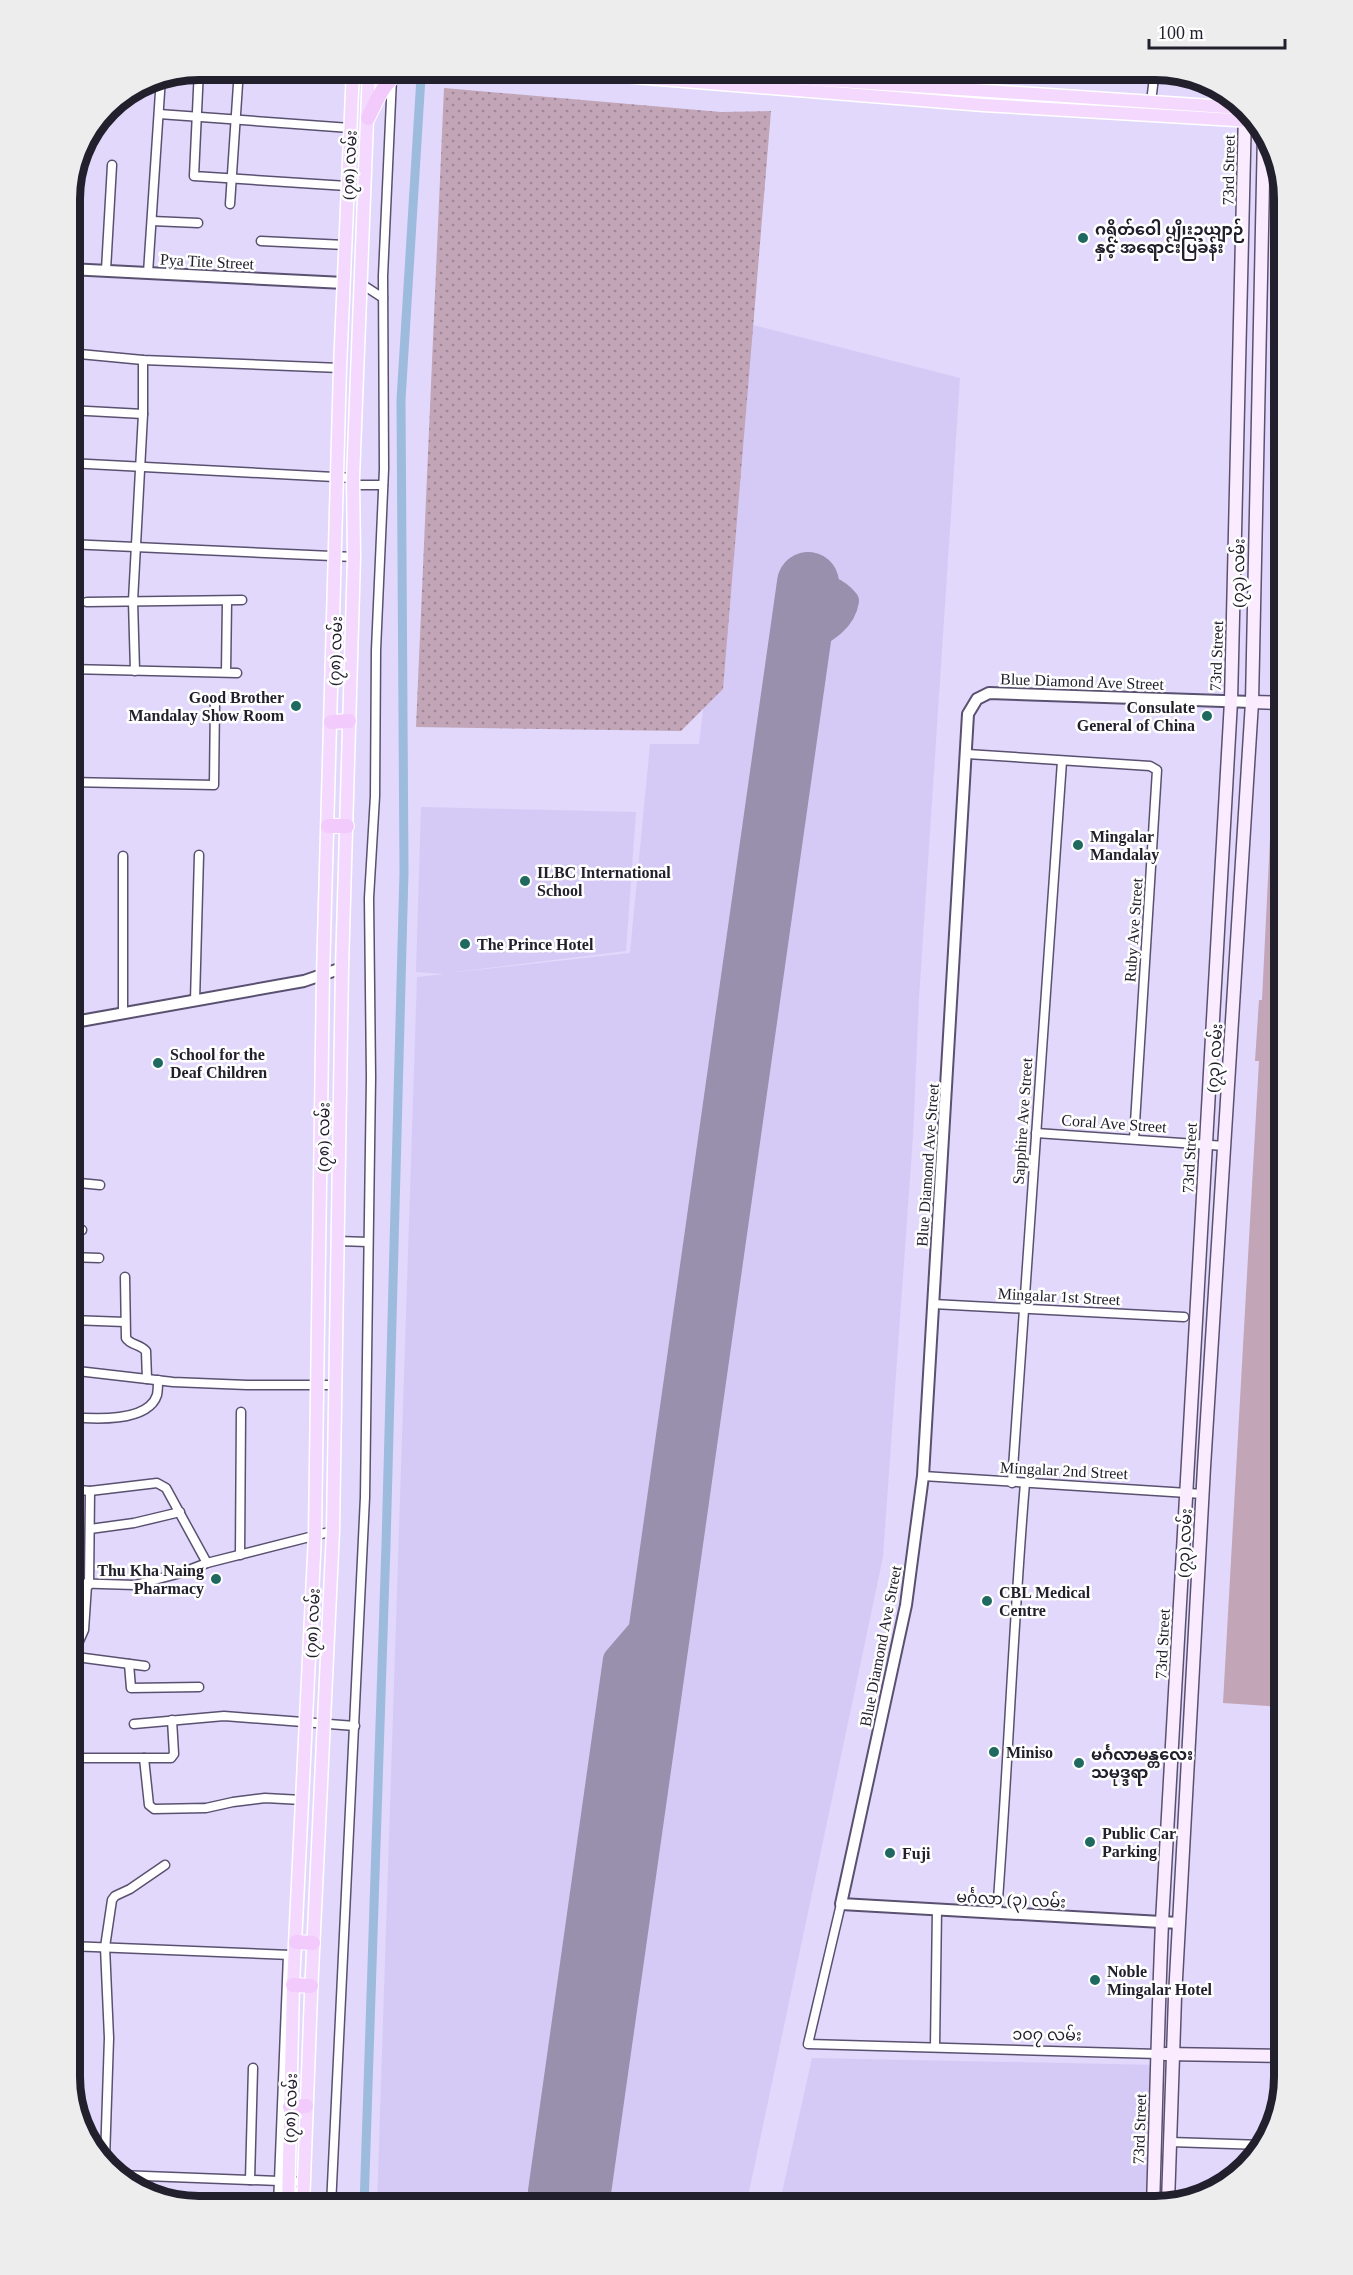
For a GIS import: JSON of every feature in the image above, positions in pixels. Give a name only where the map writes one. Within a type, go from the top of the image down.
[{"type":"highway","points":[[368,118],[381,92],[392,80]]},
{"type":"highway","points":[[331,722],[349,721]]},
{"type":"highway","points":[[328,826],[347,826]]},
{"type":"highway","points":[[293,1951],[313,1943]]},
{"type":"highway","points":[[293,1985],[311,1986]]},
{"type":"highway","points":[[290,2107],[306,2106]]},
{"type":"main road","name":"(၇၈) လမ်း","points":[[286,2195],[284,2181],[290,2107],[293,1951],[315,1535],[323,975],[336,477],[352,80]]},
{"type":"main road","name":"(၇၈) လမ်း","points":[[303,2195],[333,1531],[342,968],[354,557],[353,481],[369,80]]},
{"type":"main road","points":[[673,80],[983,105],[1239,115]]},
{"type":"main road","points":[[825,80],[1151,102],[1238,114]]},
{"type":"main road","name":"73rd Street","points":[[1153,2196],[1162,1922],[1226,825],[1246,123]]},
{"type":"main road","name":"(၇၃) လမ်း","points":[[1174,2054],[1203,1494],[1252,702],[1264,152]]},
{"type":"main road","points":[[1252,702],[1274,703]]},
{"type":"main road","points":[[1226,825],[1245,827]]},
{"type":"main road","name":"၁၀၇ လမ်း","points":[[1158,2054],[1274,2056]]},
{"type":"main road","name":"73rd Street","points":[[1168,2194],[1174,2054]]},
{"type":"street","points":[[198,80],[194,176],[347,186]]},
{"type":"street","points":[[230,204],[238,80]]},
{"type":"street","points":[[333,2195],[365,1497],[371,1077],[369,898],[375,796],[376,650],[383,485],[383,298],[398,80]]},
{"type":"street","points":[[1151,102],[1154,80]]},
{"type":"street","points":[[148,273],[160,86]]},
{"type":"street","points":[[159,114],[350,128]]},
{"type":"street","points":[[106,270],[112,165]]},
{"type":"street","points":[[152,221],[198,223]]},
{"type":"street","points":[[261,241],[345,244]]},
{"type":"street","name":"Pya Tite Street","points":[[80,269],[344,283]]},
{"type":"street","points":[[360,283],[383,298]]},
{"type":"street","points":[[80,354],[143,360],[340,368]]},
{"type":"street","points":[[135,670],[134,548],[141,467],[143,360]]},
{"type":"street","points":[[80,411],[143,414]]},
{"type":"street","points":[[80,464],[336,477],[383,485]]},
{"type":"street","points":[[80,545],[354,557]]},
{"type":"street","points":[[87,602],[242,600]]},
{"type":"street","points":[[226,672],[227,601]]},
{"type":"street","points":[[80,669],[237,673]]},
{"type":"street","name":"Blue Diamond Ave Street","points":[[841,1904],[906,1605],[923,1476],[969,714],[976,699],[989,693],[1252,702]]},
{"type":"street","points":[[80,782],[214,785],[215,701]]},
{"type":"street","name":"Ruby Ave Street","points":[[967,754],[1150,766],[1158,772],[1134,1139]]},
{"type":"street","name":"Sapphire Ave Street","points":[[1012,1483],[1062,761]]},
{"type":"street","points":[[195,1001],[199,855]]},
{"type":"street","points":[[123,856],[123,1014]]},
{"type":"street","points":[[80,1021],[304,981],[342,968]]},
{"type":"street","name":"Coral Ave Street","points":[[1036,1132],[1225,1146]]},
{"type":"street","points":[[80,1183],[100,1185]]},
{"type":"street","points":[[338,1241],[368,1242]]},
{"type":"street","points":[[80,1257],[99,1258]]},
{"type":"street","points":[[125,1277],[126,1338],[128,1342],[143,1347],[146,1351],[147,1379]]},
{"type":"street","name":"Mingalar 1st Street","points":[[933,1304],[1184,1317]]},
{"type":"street","points":[[80,1318],[125,1322]]},
{"type":"street","points":[[80,1371],[158,1380],[247,1385],[336,1385]]},
{"type":"street","points":[[80,1417],[111,1418],[139,1413],[150,1406],[157,1395],[158,1380]]},
{"type":"street","points":[[240,1555],[241,1412]]},
{"type":"street","name":"Mingalar 2nd Street","points":[[923,1476],[1203,1494]]},
{"type":"street","points":[[80,1490],[90,1491],[157,1483],[166,1488],[207,1563]]},
{"type":"street","points":[[997,1913],[1025,1484]]},
{"type":"street","points":[[80,1638],[84,1630],[88,1585],[90,1491]]},
{"type":"street","points":[[90,1528],[134,1523],[180,1512]]},
{"type":"street","points":[[80,1584],[135,1585],[181,1573],[207,1563],[333,1531]]},
{"type":"street","points":[[80,1658],[145,1666]]},
{"type":"street","points":[[129,1664],[131,1688],[199,1687]]},
{"type":"street","points":[[134,1724],[224,1716],[355,1726]]},
{"type":"street","points":[[80,1758],[171,1758],[174,1754],[172,1720]]},
{"type":"street","points":[[144,1758],[149,1804],[154,1809],[206,1808],[265,1798],[302,1800]]},
{"type":"street","points":[[105,2150],[109,2038],[105,1947],[112,1900],[165,1865]]},
{"type":"street","name":"မင်္ဂလာ (၃) လမ်း","points":[[841,1904],[1179,1923]]},
{"type":"street","name":"၁၀၇ လမ်း","points":[[841,1904],[808,2044],[1158,2054]]},
{"type":"street","points":[[935,2047],[937,1910]]},
{"type":"street","points":[[80,1946],[293,1951],[284,2181],[281,2195]]},
{"type":"street","points":[[250,2180],[253,2068]]},
{"type":"street","points":[[1170,2142],[1250,2146]]},
{"type":"street","points":[[134,2176],[304,2182]]},
{"type":"shaded area","points":[[444,88],[721,112],[771,111],[723,689],[681,731],[416,727]]},
{"type":"shaded area","points":[[749,324],[960,378],[919,998],[913,1136],[883,1557],[748,2196],[377,2195],[417,977],[444,974],[416,972],[421,807],[636,812],[626,951],[448,973],[630,953],[650,744],[699,744]]},
{"type":"shaded area","points":[[1274,757],[1274,1706],[1223,1703],[1259,1061],[1255,1061],[1259,1000],[1262,1000]]},
{"type":"shaded area","points":[[812,2058],[1161,2065],[1154,2196],[781,2196]]},
{"type":"waterway","points":[[364,2195],[386,1545],[404,872],[401,400],[421,80]]},
{"type":"taxiway","points":[[799,647],[835,623],[845,609],[847,601],[830,588],[808,583]]},
{"type":"taxiway","points":[[542,2195],[540,2191],[615,1659],[664,1602]]},
{"type":"runway","points":[[580,2195],[808,583]]},
{"type":"place","name":"ဂရိတ်ဝေါ ပျိုးဥယျာဉ် နှင့် အရောင်းပြခန်း","points":[[1083,238]]},
{"type":"place","name":"Good Brother Mandalay Show Room","points":[[296,706]]},
{"type":"place","name":"Consulate General of China","points":[[1207,716]]},
{"type":"place","name":"Mingalar Mandalay","points":[[1078,845]]},
{"type":"place","name":"ILBC International School","points":[[525,881]]},
{"type":"place","name":"The Prince Hotel","points":[[465,944]]},
{"type":"place","name":"School for the Deaf Children","points":[[158,1063]]},
{"type":"place","name":"Thu Kha Naing Pharmacy","points":[[216,1579]]},
{"type":"place","name":"CBL Medical Centre","points":[[987,1601]]},
{"type":"place","name":"Miniso","points":[[994,1752]]},
{"type":"place","name":"မင်္ဂလာမန္တလေး သမုဒ္ဒရာ","points":[[1079,1763]]},
{"type":"place","name":"Public Car Parking","points":[[1090,1842]]},
{"type":"place","name":"Fuji","points":[[890,1853]]},
{"type":"place","name":"Noble Mingalar Hotel","points":[[1095,1980]]}]
